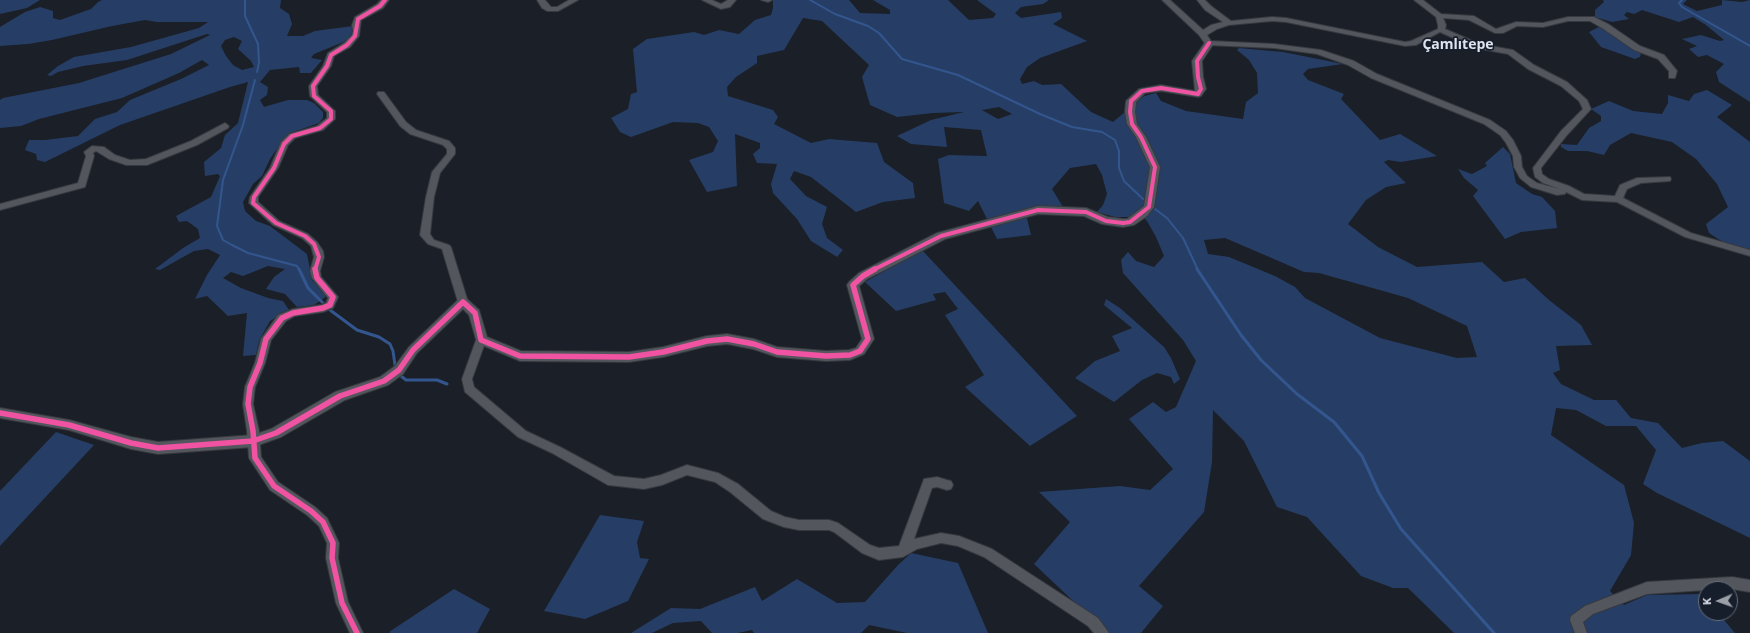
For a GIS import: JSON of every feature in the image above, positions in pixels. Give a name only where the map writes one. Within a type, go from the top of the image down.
[{"type":"street","points":[[357,633],[342,603],[332,558],[333,543],[328,530],[323,522],[311,511],[274,486],[255,458],[253,431],[248,404],[250,387],[260,363],[266,339],[282,318],[293,312],[323,308],[330,305],[333,297],[317,278],[315,271],[319,257],[318,251],[314,244],[305,236],[276,223],[253,203],[254,197],[274,168],[284,144],[292,136],[320,128],[331,120],[331,111],[314,96],[313,86],[331,55],[347,45],[355,36],[358,19],[380,6],[385,0]]},
{"type":"street","points":[[541,0],[545,6],[550,9],[558,9],[574,0]]},
{"type":"street","points":[[706,0],[721,7],[727,5],[732,0]]},
{"type":"street","points":[[1166,0],[1206,39],[1318,52],[1351,63],[1374,76],[1487,122],[1503,133],[1510,142],[1517,156],[1518,168],[1524,178],[1534,185],[1557,192],[1574,192]]},
{"type":"street","points":[[1201,0],[1208,8],[1229,23]]},
{"type":"street","points":[[1418,0],[1439,16],[1442,25],[1441,30]]},
{"type":"street","points":[[1439,16],[1471,18],[1495,31],[1500,31],[1516,24],[1543,25],[1574,18],[1591,19],[1605,26],[1637,48],[1661,57],[1673,71],[1672,76]]},
{"type":"street","points":[[481,340],[520,356],[561,358],[629,356],[663,352],[707,341],[727,339],[754,344],[778,352],[826,356],[850,355],[860,351],[868,339],[853,285],[863,276],[941,236],[1038,210],[1086,212],[1106,221],[1122,223],[1130,222],[1142,213],[1149,207],[1154,167],[1141,137],[1132,124],[1130,112],[1131,100],[1142,91],[1161,88],[1198,94],[1201,89],[1197,61],[1206,39],[1214,27],[1229,23],[1272,19],[1286,20],[1405,44],[1414,43],[1434,32],[1441,30],[1478,46],[1510,52],[1532,67],[1564,84],[1583,100],[1587,109],[1564,133],[1537,168],[1538,175],[1546,181],[1574,192],[1582,197],[1618,200],[1630,204],[1688,235],[1750,253]]},
{"type":"street","points":[[381,94],[403,124],[413,132],[446,144],[451,148],[451,154],[436,172],[430,197],[425,235],[431,242],[446,247],[464,302],[475,314],[481,340],[467,379],[469,389],[522,434],[556,450],[612,481],[644,484],[662,480],[687,470],[718,478],[734,488],[767,515],[784,522],[799,525],[829,525],[838,528],[866,549],[879,554],[903,551],[914,544],[942,538],[958,541],[988,553],[1093,622],[1103,633]]},
{"type":"street","points":[[0,207],[64,191],[82,184],[90,156],[88,152],[95,148],[101,149],[112,157],[129,163],[147,162],[194,143],[225,126]]},
{"type":"street","points":[[1618,200],[1623,187],[1640,180],[1667,180]]},
{"type":"street","points":[[0,413],[70,425],[131,443],[158,448],[253,441],[276,432],[340,396],[384,380],[399,370],[413,350],[464,302]]},
{"type":"street","points":[[903,551],[928,483],[937,482],[948,485]]},
{"type":"street","points":[[1581,633],[1576,620],[1589,610],[1647,588],[1732,583],[1750,586]]},
{"type":"shaded area","points":[[0,0],[40,0],[27,8],[0,14]]},
{"type":"shaded area","points":[[102,0],[281,0],[280,8],[289,14],[292,24],[287,36],[303,36],[315,31],[353,26],[353,33],[346,41],[314,54],[311,58],[322,60],[311,73],[300,73],[299,67],[270,70],[260,82],[268,87],[267,95],[260,100],[264,107],[288,100],[307,100],[314,103],[323,112],[323,118],[319,123],[296,131],[283,140],[270,159],[262,176],[253,184],[243,202],[245,211],[256,221],[270,226],[307,254],[312,280],[327,296],[314,305],[297,307],[285,294],[266,289],[274,277],[285,269],[268,266],[243,276],[231,272],[223,278],[241,288],[268,298],[283,301],[289,310],[270,321],[259,341],[256,355],[243,356],[247,313],[228,316],[207,296],[195,299],[207,275],[220,255],[208,249],[194,251],[160,270],[155,269],[183,248],[200,238],[198,229],[187,221],[179,222],[176,216],[211,197],[220,176],[218,174],[205,176],[204,162],[221,148],[225,135],[238,123],[248,82],[120,125],[45,162],[37,160],[36,154],[25,150],[29,140],[45,140],[78,136],[95,119],[117,112],[130,100],[181,79],[209,65],[202,60],[179,73],[122,98],[39,119],[21,126],[0,128],[0,100],[3,98],[79,83],[171,54],[210,35],[207,34],[127,60],[83,66],[58,72],[51,76],[47,75],[58,66],[74,57],[131,47],[199,28],[208,22],[157,22],[145,20],[52,40],[28,44],[0,46],[0,27],[25,12],[40,7],[53,11],[53,18],[60,20],[91,9]],"holes":[[[234,37],[242,41],[238,49],[251,61],[254,67],[242,70],[233,65],[221,46],[225,40]]]},
{"type":"shaded area","points":[[773,0],[849,0],[860,13],[890,14],[890,10],[873,0],[948,0],[969,20],[993,18],[996,14],[977,0],[1049,0],[1043,4],[1021,7],[1015,13],[1021,18],[1061,12],[1062,18],[1053,24],[1087,41],[1040,58],[1027,67],[1020,79],[1022,84],[1034,81],[1042,85],[1061,84],[1091,112],[1113,122],[1144,96],[1156,93],[1161,101],[1186,111],[1243,119],[1246,102],[1258,93],[1257,73],[1249,60],[1237,50],[1239,48],[1283,52],[1343,64],[1308,69],[1303,74],[1308,80],[1344,94],[1341,99],[1380,140],[1400,134],[1437,156],[1401,162],[1388,160],[1384,162],[1406,183],[1386,187],[1366,200],[1348,224],[1378,247],[1417,267],[1482,262],[1504,282],[1525,278],[1549,300],[1581,325],[1592,345],[1556,346],[1560,370],[1553,373],[1561,384],[1594,400],[1616,400],[1631,418],[1658,423],[1682,448],[1702,443],[1723,441],[1750,461],[1750,538],[1657,493],[1643,484],[1656,450],[1636,426],[1606,426],[1576,410],[1556,408],[1551,435],[1624,485],[1634,523],[1631,555],[1610,591],[1624,605],[1647,595],[1698,594],[1698,621],[1725,621],[1735,633],[1454,633],[1408,588],[1393,588],[1361,576],[1307,517],[1277,507],[1244,441],[1213,410],[1212,462],[1204,512],[1139,586],[1163,606],[1141,633],[1107,633],[1034,564],[1070,522],[1039,492],[1120,486],[1150,490],[1173,469],[1129,419],[1153,402],[1166,412],[1176,407],[1196,361],[1183,340],[1123,273],[1121,260],[1128,252],[1136,261],[1154,267],[1164,256],[1156,237],[1147,221],[1137,211],[1129,217],[1115,217],[1097,212],[1103,205],[1107,194],[1102,175],[1096,164],[1070,168],[1052,189],[1063,207],[1033,207],[1025,210],[1031,235],[997,239],[978,201],[969,211],[944,203],[938,159],[949,155],[987,156],[981,130],[944,127],[947,147],[911,144],[897,136],[931,120],[964,112],[933,113],[897,117],[870,105],[862,77],[869,65],[822,21],[803,18],[784,50],[757,56],[757,63],[736,77],[727,87],[728,96],[773,110],[778,117],[774,124],[811,143],[829,139],[877,143],[884,162],[913,183],[915,198],[883,202],[856,212],[811,177],[794,171],[790,179],[806,196],[827,207],[822,224],[827,238],[843,250],[837,257],[811,241],[797,219],[773,193],[771,184],[777,164],[757,163],[753,154],[760,148],[760,143],[735,134],[737,186],[707,192],[689,160],[713,152],[718,141],[709,127],[698,123],[673,122],[631,137],[620,132],[611,118],[628,109],[631,94],[637,92],[633,49],[647,39],[694,32],[704,35],[719,30],[739,34],[755,20],[771,15]],"holes":[[[999,107],[1012,114],[998,119],[982,110]],[[1225,238],[1304,272],[1319,273],[1408,298],[1467,326],[1477,357],[1457,358],[1380,338],[1305,298],[1295,287],[1275,276],[1229,257],[1208,254],[1204,240]]]},
{"type":"shaded area","points":[[1603,0],[1687,0],[1683,4],[1697,11],[1722,5],[1722,0],[1742,2],[1750,0],[1750,102],[1719,82],[1716,72],[1724,64],[1707,55],[1698,57],[1689,49],[1697,46],[1682,39],[1701,35],[1720,41],[1724,40],[1706,25],[1693,17],[1679,22],[1642,10],[1634,14],[1627,12],[1624,15],[1629,19],[1612,22],[1595,17],[1595,10],[1604,2]]},
{"type":"shaded area","points":[[1599,27],[1641,53],[1640,57],[1635,59],[1601,47],[1589,32]]},
{"type":"shaded area","points":[[1707,90],[1732,105],[1717,117],[1750,142],[1750,250],[1726,244],[1709,233],[1706,224],[1728,207],[1717,184],[1696,159],[1672,142],[1631,133],[1610,145],[1604,155],[1587,151],[1568,151],[1561,147],[1561,144],[1577,145],[1589,128],[1601,121],[1601,116],[1591,109],[1609,101],[1633,111],[1662,114],[1668,103],[1668,95],[1689,101],[1694,94]]},
{"type":"shaded area","points":[[1503,147],[1510,154],[1516,183],[1532,194],[1542,197],[1555,211],[1557,228],[1521,232],[1505,239],[1473,196],[1478,190],[1464,178],[1458,169],[1472,174],[1487,166],[1485,163]]},
{"type":"shaded area","points":[[922,250],[1077,416],[1030,446],[965,387],[984,375],[945,315],[958,309],[945,292],[933,294],[936,300],[896,311],[865,282]]},
{"type":"shaded area","points":[[1106,299],[1120,308],[1164,347],[1171,358],[1180,379],[1174,384],[1171,377],[1157,373],[1142,380],[1114,402],[1075,378],[1095,361],[1120,351],[1112,336],[1132,328],[1104,305]]},
{"type":"shaded area","points":[[56,432],[94,445],[0,546],[0,491]]},
{"type":"shaded area","points":[[600,515],[644,521],[637,542],[640,558],[649,559],[628,601],[585,619],[544,611]]},
{"type":"shaded area","points":[[911,553],[958,563],[988,633],[907,633],[869,625],[861,633],[754,633],[752,630],[738,633],[712,633],[701,621],[673,623],[652,633],[631,633],[671,608],[700,609],[755,587],[762,601],[797,579],[837,603],[865,602],[898,565]]},
{"type":"shaded area","points":[[454,589],[490,609],[477,633],[389,632]]},
{"type":"waterway","points":[[245,0],[245,16],[258,44],[259,63],[257,72]]},
{"type":"waterway","points":[[810,0],[835,14],[868,26],[879,33],[902,59],[958,75],[1040,114],[1072,127],[1102,132],[1115,140],[1119,151],[1119,168],[1124,181],[1143,199]]},
{"type":"waterway","points":[[1682,0],[1679,3],[1682,7],[1750,46]]},
{"type":"waterway","points":[[255,80],[243,125],[223,180],[217,226],[223,240],[232,245],[248,253],[297,266],[299,270]]},
{"type":"waterway","points":[[1155,209],[1167,218],[1183,238],[1198,270]]},
{"type":"waterway","points":[[299,269],[308,288],[323,303]]},
{"type":"waterway","points":[[1197,269],[1241,335],[1261,360],[1297,394],[1334,422],[1362,456],[1379,493],[1401,529],[1494,633]]},
{"type":"waterway","points":[[330,310],[357,330],[379,337],[390,344],[393,351],[395,365]]},
{"type":"waterway","points":[[401,376],[406,380],[437,380],[447,384]]},
{"type":"cycle path","points":[[357,633],[342,603],[332,558],[333,543],[323,522],[311,511],[274,486],[255,458],[253,431],[248,404],[250,387],[260,363],[266,339],[282,318],[293,313],[323,308],[330,305],[333,297],[317,278],[315,271],[319,257],[318,251],[314,244],[305,236],[276,223],[253,203],[254,197],[274,168],[284,144],[292,136],[320,128],[331,119],[331,111],[314,96],[313,86],[327,66],[331,55],[347,45],[355,36],[358,19],[380,6],[385,0]]},
{"type":"cycle path","points":[[0,413],[69,425],[131,443],[158,448],[253,441],[276,433],[340,396],[384,381],[399,370],[413,350],[463,302],[475,313],[481,340],[520,356],[629,357],[663,352],[707,341],[727,339],[754,344],[777,352],[826,356],[850,355],[860,351],[868,339],[853,285],[863,276],[941,236],[1038,210],[1086,212],[1106,221],[1123,223],[1130,222],[1143,213],[1149,207],[1155,167],[1141,137],[1132,124],[1130,112],[1131,101],[1142,91],[1161,88],[1198,94],[1201,89],[1198,77],[1197,61],[1209,43]]},
{"type":"district","name":"Çamlıtepe","points":[[1458,45]]}]
